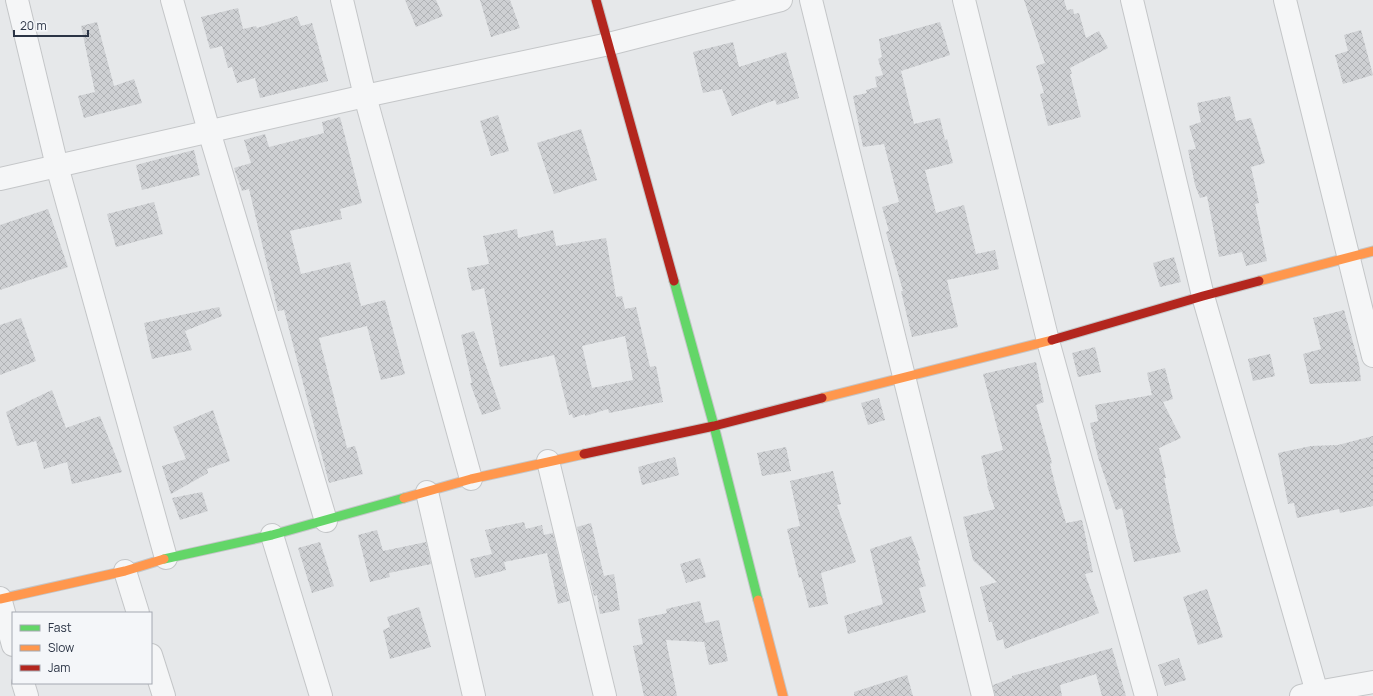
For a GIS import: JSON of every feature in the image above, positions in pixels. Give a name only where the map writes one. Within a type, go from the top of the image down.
[{"type":"street","points":[[17,0],[57,166],[166,558]]},
{"type":"street","points":[[172,0],[326,521]]},
{"type":"street","points":[[342,0],[365,96],[471,479]]},
{"type":"street","points":[[596,0],[714,426],[784,696]]},
{"type":"street","points":[[0,179],[365,96],[609,44],[781,0]]},
{"type":"street","points":[[811,0],[982,696]]},
{"type":"street","points":[[964,0],[1048,341],[1146,696]]},
{"type":"street","points":[[1132,0],[1203,296],[1312,695],[1373,682]]},
{"type":"street","points":[[1285,0],[1373,356]]},
{"type":"street","points":[[12,641],[0,598],[125,571],[166,558],[272,535],[471,479],[714,426],[1048,341],[1203,296],[1373,251]]},
{"type":"street","points":[[548,462],[605,696]]},
{"type":"street","points":[[427,492],[474,696]]},
{"type":"street","points":[[272,535],[321,696]]},
{"type":"street","points":[[125,571],[138,612]]},
{"type":"street","points":[[152,658],[164,696]]},
{"type":"street","points":[[23,684],[27,696]]},
{"type":"building","points":[[405,0],[436,0],[443,16],[416,27]]},
{"type":"building","points":[[480,0],[510,0],[520,28],[491,37]]},
{"type":"building","points":[[1024,0],[1064,0],[1067,10],[1073,9],[1074,14],[1079,13],[1086,38],[1099,31],[1108,48],[1070,68],[1072,74],[1070,74],[1081,117],[1048,126],[1040,94],[1044,93],[1036,66],[1045,63]]},
{"type":"building","points":[[238,8],[243,29],[256,26],[257,28],[297,16],[301,26],[312,23],[328,81],[260,98],[255,78],[237,83],[232,67],[228,68],[222,46],[210,49],[201,17]]},
{"type":"building","points":[[97,22],[114,86],[134,79],[142,103],[84,118],[78,96],[95,92],[81,26]]},
{"type":"building","points":[[940,22],[950,55],[901,71],[914,124],[940,118],[945,140],[947,139],[953,163],[925,170],[936,213],[964,205],[976,254],[995,250],[999,269],[947,280],[958,327],[912,337],[901,291],[903,291],[886,232],[889,231],[882,207],[899,202],[884,144],[863,147],[853,96],[867,93],[866,90],[877,87],[875,77],[883,75],[878,59],[882,57],[879,39]]},
{"type":"building","points":[[1361,30],[1373,75],[1343,84],[1335,55],[1348,51],[1344,35]]},
{"type":"building","points":[[733,42],[739,67],[786,52],[799,98],[777,105],[775,100],[732,116],[722,89],[703,93],[693,52]]},
{"type":"building","points":[[1230,96],[1236,121],[1251,118],[1265,163],[1251,167],[1259,203],[1255,204],[1267,261],[1246,266],[1242,252],[1219,257],[1207,196],[1200,198],[1195,185],[1188,150],[1196,149],[1189,126],[1201,122],[1197,103]]},
{"type":"building","points":[[498,115],[509,151],[491,156],[480,121]]},
{"type":"building","points":[[340,117],[362,203],[340,209],[342,219],[290,231],[301,274],[350,262],[361,306],[385,300],[405,374],[381,380],[367,326],[319,338],[347,448],[355,446],[363,474],[329,483],[284,310],[278,311],[249,189],[242,191],[234,168],[251,163],[244,140],[265,134],[269,147],[324,133],[322,122]]},
{"type":"building","points":[[581,129],[597,180],[554,194],[537,143]]},
{"type":"building","points":[[194,150],[200,175],[142,190],[136,165]]},
{"type":"building","points":[[154,202],[163,234],[116,247],[107,214]]},
{"type":"building","points":[[48,209],[68,267],[0,290],[0,225]]},
{"type":"building","points":[[517,229],[518,238],[553,230],[556,246],[606,238],[616,297],[622,296],[625,309],[636,307],[650,367],[656,366],[663,402],[609,413],[608,409],[573,418],[572,414],[569,415],[554,355],[500,367],[484,288],[472,291],[467,268],[489,264],[483,236]],"holes":[[[625,336],[633,380],[592,388],[582,346]]]},
{"type":"building","points":[[1174,257],[1181,282],[1160,287],[1153,263]]},
{"type":"building","points":[[219,307],[222,316],[185,331],[192,350],[152,359],[144,323]]},
{"type":"building","points":[[1344,310],[1359,364],[1361,381],[1310,384],[1303,354],[1321,349],[1313,318]]},
{"type":"building","points":[[21,318],[36,361],[0,375],[0,325]]},
{"type":"building","points":[[474,331],[501,409],[482,415],[470,383],[472,383],[461,335]]},
{"type":"building","points":[[1095,347],[1101,372],[1078,377],[1072,353]]},
{"type":"building","points":[[1270,354],[1275,376],[1253,381],[1248,359]]},
{"type":"building","points":[[1036,362],[1044,402],[1036,405],[1052,463],[1050,464],[1057,492],[1066,523],[1082,520],[1093,572],[1085,574],[1099,613],[1005,649],[1003,639],[997,641],[992,622],[989,622],[980,587],[997,582],[973,560],[963,517],[995,509],[987,486],[981,456],[1003,450],[983,374]]},
{"type":"building","points":[[1165,368],[1173,399],[1163,402],[1181,438],[1159,448],[1166,478],[1164,478],[1176,537],[1181,552],[1134,562],[1122,508],[1116,510],[1098,457],[1090,423],[1098,421],[1095,405],[1152,395],[1147,373]]},
{"type":"building","points":[[52,390],[66,428],[100,416],[122,472],[72,484],[67,462],[44,469],[36,441],[17,446],[6,412]]},
{"type":"building","points":[[879,398],[885,420],[868,425],[861,403]]},
{"type":"building","points":[[213,410],[230,461],[207,469],[208,473],[171,494],[162,466],[186,459],[173,427]]},
{"type":"building","points":[[1373,436],[1373,506],[1340,513],[1339,509],[1297,518],[1294,503],[1288,504],[1278,453],[1311,446],[1338,445]]},
{"type":"building","points":[[786,447],[791,471],[762,476],[757,453]]},
{"type":"building","points":[[675,457],[679,475],[642,485],[638,467]]},
{"type":"building","points":[[833,471],[841,504],[837,505],[856,562],[821,573],[828,604],[809,608],[801,577],[799,578],[787,529],[800,526],[790,481]]},
{"type":"building","points":[[202,492],[208,511],[180,520],[172,498]]},
{"type":"building","points":[[524,522],[526,529],[542,525],[544,535],[553,533],[569,601],[558,604],[547,553],[504,562],[506,570],[475,578],[470,559],[492,554],[485,530]]},
{"type":"building","points":[[591,523],[604,576],[614,574],[620,610],[600,614],[597,595],[594,596],[577,527]]},
{"type":"building","points":[[377,530],[383,551],[426,542],[431,564],[389,573],[390,577],[370,582],[358,535]]},
{"type":"building","points":[[911,536],[920,560],[918,561],[926,586],[919,588],[926,612],[848,634],[844,616],[883,604],[870,549]]},
{"type":"building","points":[[320,542],[334,586],[312,593],[298,548]]},
{"type":"building","points":[[700,558],[706,577],[686,583],[680,564]]},
{"type":"building","points":[[1207,589],[1223,637],[1198,645],[1183,597]]},
{"type":"building","points":[[700,601],[705,623],[719,620],[728,661],[709,665],[704,642],[666,640],[677,696],[644,696],[633,646],[643,644],[638,619],[667,613],[666,609]]},
{"type":"building","points":[[419,607],[431,647],[390,659],[383,630],[390,627],[387,617]]},
{"type":"building","points":[[1112,648],[1126,696],[1102,696],[1096,674],[1060,685],[1062,696],[995,696],[993,685],[1012,678],[1012,676]]},
{"type":"building","points":[[1179,658],[1186,680],[1165,686],[1158,665]]},
{"type":"building","points":[[907,675],[913,696],[854,696],[854,692]]},
{"type":"traffic: fast","points":[[674,281],[714,426],[758,600]]},
{"type":"traffic: fast","points":[[164,559],[272,535],[404,498]]},
{"type":"traffic: slow","points":[[1259,281],[1373,251]]},
{"type":"traffic: slow","points":[[822,398],[1052,340]]},
{"type":"traffic: slow","points":[[404,498],[471,479],[584,454]]},
{"type":"traffic: slow","points":[[0,599],[125,571],[164,559]]},
{"type":"traffic: slow","points":[[758,600],[783,696]]},
{"type":"traffic: jam","points":[[596,0],[674,281]]},
{"type":"traffic: jam","points":[[1052,340],[1259,281]]},
{"type":"traffic: jam","points":[[584,454],[714,426],[822,398]]}]
